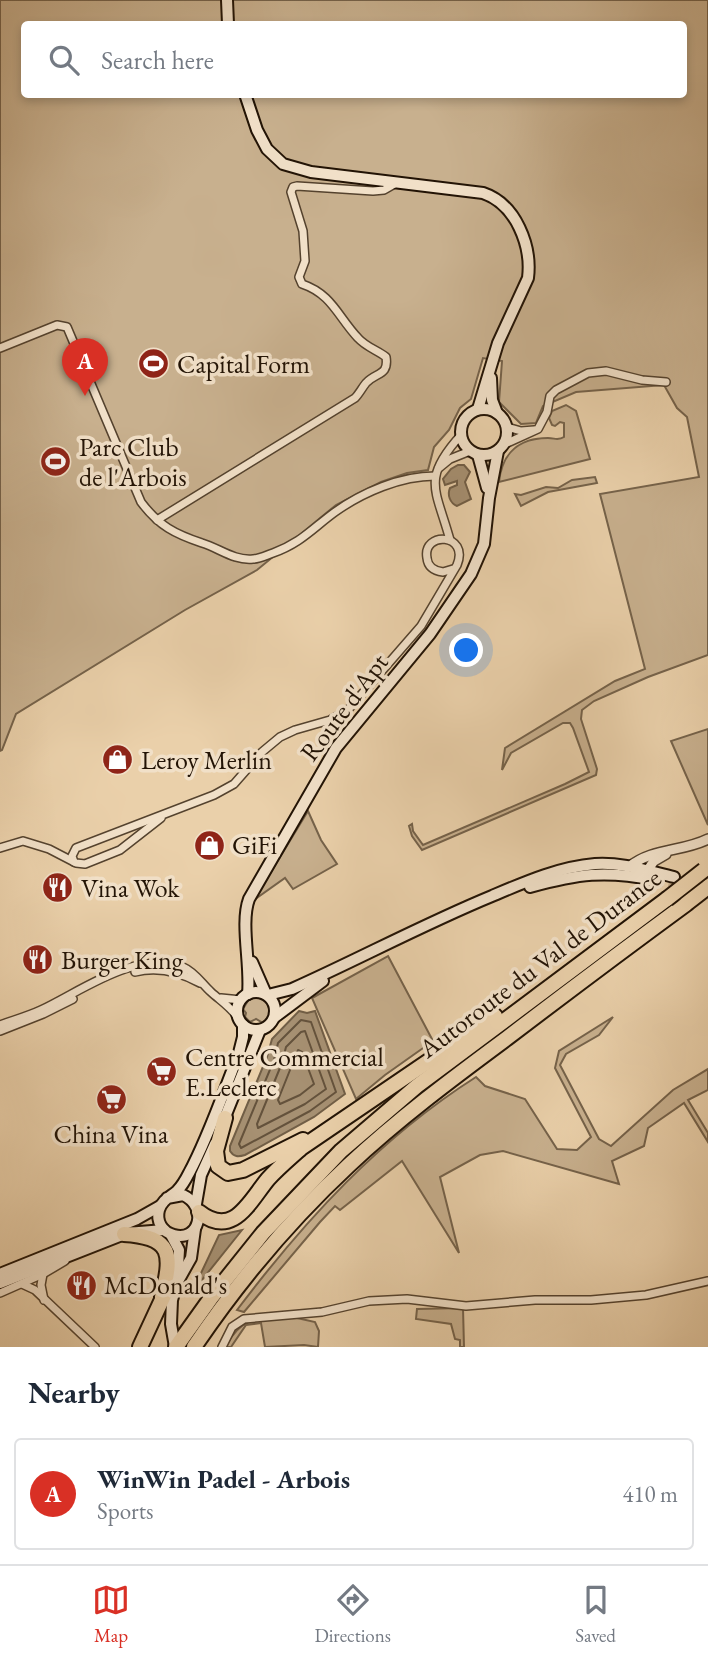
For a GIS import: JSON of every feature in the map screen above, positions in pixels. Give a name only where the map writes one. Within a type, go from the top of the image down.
[{"type":"highway","name":"Autoroute du Val de Durance","points":[[177,1345],[263,1233],[341,1150],[417,1086],[706,868]]},
{"type":"highway","name":"Autoroute du Val de Durance","points":[[194,1347],[242,1283],[317,1196],[369,1146],[446,1083],[708,887]]},
{"type":"highway","points":[[197,1208],[206,1218],[218,1222],[234,1219],[292,1156],[663,902]]},
{"type":"highway","points":[[225,1118],[216,1151],[216,1163],[224,1171],[233,1173],[308,1137],[371,1101]]},
{"type":"highway","points":[[124,1234],[153,1239],[167,1253],[169,1265],[162,1297]]},
{"type":"highway","points":[[140,1347],[179,1262]]},
{"type":"highway","points":[[201,1347],[242,1283]]},
{"type":"main road","points":[[228,0],[228,21]]},
{"type":"main road","points":[[246,98],[257,130],[267,149],[283,164],[310,172],[452,187],[491,195],[508,209],[517,223],[529,259],[528,278],[502,333],[478,409]]},
{"type":"main road","points":[[492,362],[491,390],[498,413],[507,427],[508,437],[501,448],[489,456],[474,453],[465,446],[461,435],[466,417],[478,409],[498,413]]},
{"type":"main road","name":"Route d'Apt","points":[[244,997],[248,949],[245,912],[256,885],[336,748],[430,634],[471,574],[484,544],[489,498],[501,448]]},
{"type":"main road","name":"Route d'Apt","points":[[474,453],[486,478],[489,498]]},
{"type":"main road","points":[[267,995],[292,989],[457,910],[558,872],[595,864],[629,867],[674,877]]},
{"type":"main road","points":[[457,910],[532,886],[596,873],[654,880]]},
{"type":"main road","name":"Route d'Apt","points":[[248,949],[256,974],[267,995]]},
{"type":"main road","points":[[241,1021],[254,1030],[269,1026],[275,1017],[307,991],[359,958]]},
{"type":"main road","points":[[177,1345],[171,1318],[179,1250],[159,1223],[158,1214],[164,1202],[182,1186],[191,1170],[239,1053],[241,1021],[237,1012],[244,997],[260,992],[267,995],[275,1005],[275,1017]]},
{"type":"main road","points":[[177,1283],[191,1258],[201,1175],[260,1030]]},
{"type":"main road","points":[[0,1274],[129,1222],[164,1202],[183,1195],[197,1208]]},
{"type":"main road","points":[[0,1283],[124,1234],[136,1231],[188,1234],[195,1228]]},
{"type":"street","points":[[157,520],[355,398],[366,384],[385,372],[386,357],[358,338],[325,295],[302,284],[299,277],[305,261],[303,231],[291,192],[293,187],[297,186],[384,190],[398,181]]},
{"type":"street","points":[[0,348],[57,325],[71,330],[141,502],[157,520],[182,537],[202,542],[238,558],[254,559],[290,547],[354,499],[408,478],[436,474],[450,459],[474,453]]},
{"type":"street","points":[[501,448],[538,429],[547,412],[550,396],[588,373],[606,371],[642,380],[666,382]]},
{"type":"street","points":[[507,427],[538,429]]},
{"type":"street","points":[[0,848],[20,841],[49,849],[76,848],[169,813],[224,790],[239,779],[268,747],[291,731],[330,720],[347,711],[421,626],[457,565],[460,554],[450,540],[437,496],[436,474],[440,459],[461,435]]},
{"type":"street","points":[[440,594],[439,581],[427,562],[427,551],[429,545],[439,539],[443,532],[444,518]]},
{"type":"street","points":[[439,539],[450,540]]},
{"type":"street","points":[[433,569],[443,572],[453,569]]},
{"type":"street","points":[[49,849],[74,862],[90,863],[123,847],[169,813]]},
{"type":"street","points":[[112,833],[122,838],[123,847]]},
{"type":"street","points":[[629,867],[644,857],[708,839]]},
{"type":"street","points":[[74,862],[73,853],[76,848]]},
{"type":"street","points":[[574,877],[601,869],[641,873],[659,857],[677,849]]},
{"type":"street","points":[[0,1025],[39,1010],[121,971],[138,966],[163,964],[183,967],[195,975],[232,1008],[241,1021]]},
{"type":"street","points":[[0,1031],[139,970],[163,969],[180,973],[204,985]]},
{"type":"street","points":[[218,998],[244,997]]},
{"type":"street","points":[[0,1293],[43,1275],[79,1252]]},
{"type":"street","points":[[43,1275],[41,1285],[44,1300]]},
{"type":"street","points":[[222,1347],[238,1321],[328,1311],[376,1300],[407,1299],[466,1306],[535,1300],[591,1300],[646,1295],[708,1281]]},
{"type":"street","points":[[22,1284],[35,1290],[95,1347]]},
{"type":"shaded area","points":[[0,0],[708,0],[708,655],[648,677],[594,701],[582,710],[581,719],[597,769],[596,775],[422,850],[412,836],[409,826],[412,824],[413,831],[423,845],[589,772],[570,723],[563,723],[511,753],[502,770],[505,748],[615,681],[645,669],[600,494],[699,477],[687,417],[677,408],[664,385],[576,392],[543,406],[536,423],[521,424],[499,402],[502,361],[483,358],[471,399],[460,408],[449,430],[434,447],[428,470],[407,473],[381,482],[336,505],[257,570],[185,610],[16,714],[0,751]]},
{"type":"shaded area","points":[[566,405],[576,411],[590,459],[499,482],[508,455],[521,444],[538,439],[564,437],[564,423],[552,425],[549,418],[552,411]]},
{"type":"shaded area","points":[[595,477],[597,483],[548,492],[521,506],[515,494],[521,495],[546,487],[558,488],[572,480]]},
{"type":"shaded area","points":[[708,729],[708,825],[671,741]]},
{"type":"shaded area","points":[[308,811],[321,840],[337,864],[293,889],[285,878],[254,900]]},
{"type":"shaded area","points":[[388,956],[433,1041],[356,1099],[312,998]]},
{"type":"shaded area","points":[[258,996],[267,1001],[271,1009],[270,1016],[263,1023],[256,1019],[250,1022],[243,1009],[249,999]]},
{"type":"shaded area","points":[[613,1017],[599,1035],[566,1054],[560,1065],[599,1139],[611,1146],[673,1090],[708,1069],[708,1090],[688,1100],[708,1133],[708,1142],[684,1103],[648,1128],[644,1146],[612,1161],[619,1184],[503,1151],[480,1155],[440,1177],[459,1253],[402,1161],[340,1210],[335,1206],[244,1312],[237,1310],[290,1244],[346,1183],[408,1126],[476,1077],[485,1086],[525,1099],[557,1149],[577,1150],[591,1137],[555,1068],[559,1051]]},
{"type":"shaded area","points":[[463,1308],[464,1347],[460,1347],[460,1340],[455,1339],[451,1324],[416,1319],[417,1309]]},
{"type":"shaded area","points":[[263,1318],[297,1318],[315,1322],[319,1331],[318,1347],[265,1347],[261,1323],[246,1325],[231,1347],[225,1347],[239,1328],[247,1323]]},
{"type":"water","points":[[458,465],[464,465],[470,472],[465,482],[471,499],[457,506],[451,501],[449,493],[450,488],[457,485],[457,481],[445,485],[443,479]]},
{"type":"water","points":[[299,1011],[315,1011],[345,1094],[314,1117],[245,1155],[235,1155],[230,1151],[230,1146],[272,1039]]},
{"type":"water","points":[[242,1230],[198,1285],[197,1291],[194,1288],[219,1235]]},
{"type":"tunnel","points":[[654,880],[706,892]]},
{"type":"place","name":"Capital Form","points":[[154,364]]},
{"type":"place","name":"WinWin Padel - Arbois","points":[[85,396]]},
{"type":"place","name":"Parc Club de l'Arbois","points":[[56,462]]},
{"type":"place","name":"Leroy Merlin","points":[[118,760]]},
{"type":"place","name":"GiFi","points":[[209,845]]},
{"type":"place","name":"Vina Wok","points":[[58,888]]},
{"type":"place","name":"Burger King","points":[[38,960]]},
{"type":"place","name":"Centre Commercial E.Leclerc","points":[[162,1072]]},
{"type":"place","name":"China Vina","points":[[111,1099]]},
{"type":"place","name":"McDonald's","points":[[81,1285]]}]
